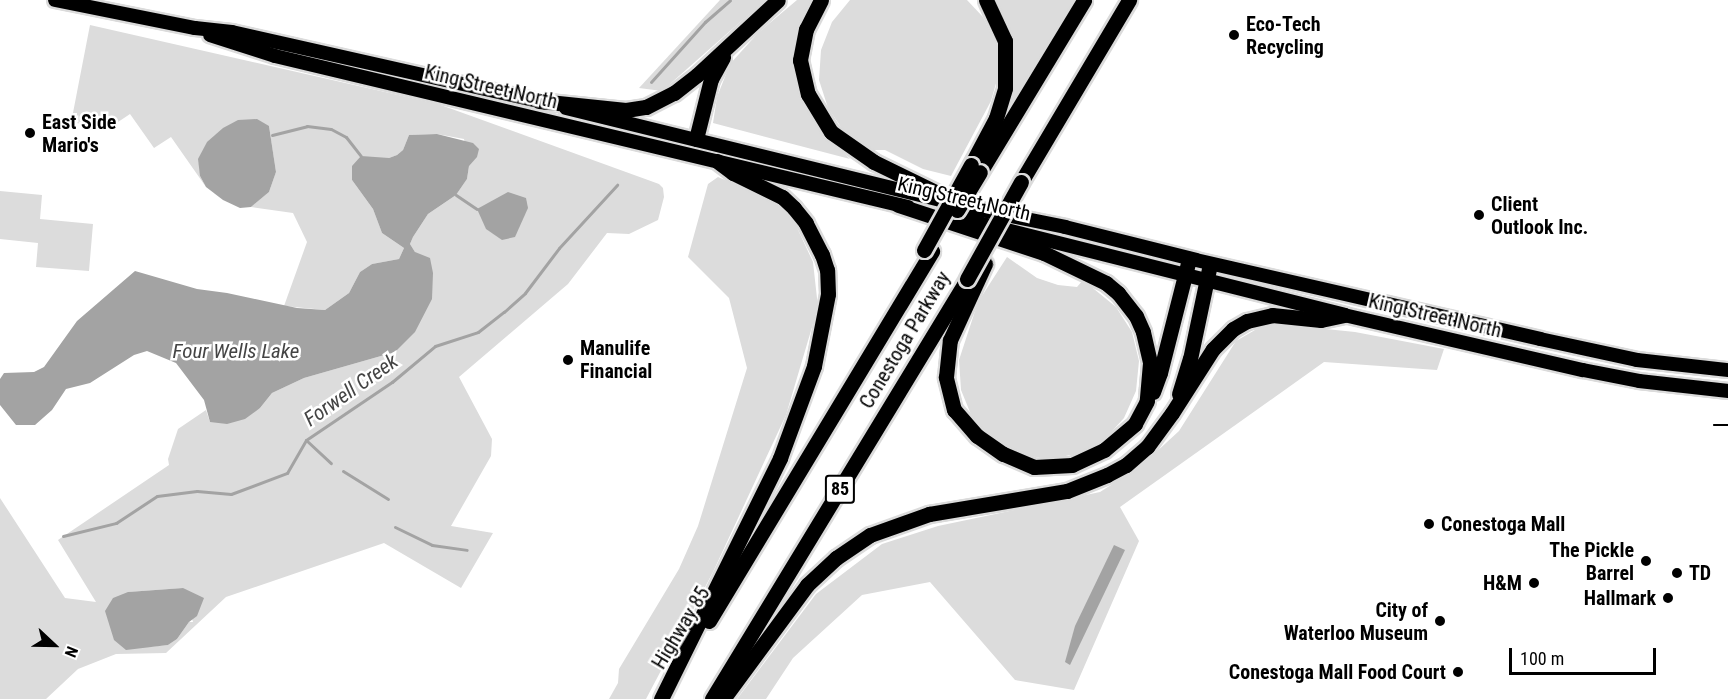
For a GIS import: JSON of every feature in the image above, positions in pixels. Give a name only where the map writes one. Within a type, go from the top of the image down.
[{"type":"highway","points":[[539,101],[626,110],[646,107],[689,81],[778,0]]},
{"type":"highway","points":[[821,0],[806,29],[800,60],[808,94],[831,132],[874,162],[965,206]]},
{"type":"highway","points":[[975,168],[996,118],[1005,88],[1005,41],[986,0]]},
{"type":"highway","name":"Conestoga Parkway","points":[[735,578],[910,290],[928,251],[975,168],[1084,0]]},
{"type":"highway","name":"Conestoga Parkway","points":[[712,699],[967,279],[1021,182],[1129,0]]},
{"type":"highway","points":[[696,139],[711,79],[721,59],[744,32]]},
{"type":"highway","points":[[662,699],[780,458],[814,366],[828,294],[825,262],[816,240],[800,215],[782,197],[733,173],[717,161]]},
{"type":"highway","points":[[1021,182],[950,340],[946,376],[954,410],[977,436],[1003,454],[1034,467],[1072,465],[1104,450],[1135,424],[1160,373],[1189,259]]},
{"type":"highway","points":[[897,205],[1044,253],[1106,283],[1136,316],[1143,332],[1150,363],[1147,401]]},
{"type":"highway","points":[[1172,414],[1190,359],[1210,264]]},
{"type":"highway","points":[[723,699],[807,585],[836,558],[870,535],[929,514],[1067,491],[1126,465],[1147,447],[1172,414],[1213,349],[1233,329],[1247,321],[1281,314],[1321,320],[1344,315]]},
{"type":"highway","name":"Highway 85","points":[[662,699],[735,578]]},
{"type":"main road","name":"King Street North","points":[[55,0],[195,28],[232,32],[539,101],[613,122],[696,139],[1210,264],[1653,362],[1728,370]]},
{"type":"main road","name":"King Street North","points":[[195,28],[233,44],[275,56],[897,205],[1033,235],[1344,315],[1639,381],[1728,391]]},
{"type":"main road","points":[[1639,381],[1653,362]]},
{"type":"shaded area","points":[[720,0],[765,0],[662,91],[639,88]]},
{"type":"shaded area","points":[[797,0],[816,0],[794,65],[814,123],[850,159],[713,123],[717,97],[730,64],[758,33]]},
{"type":"shaded area","points":[[850,0],[967,0],[983,17],[996,43],[999,73],[991,101],[951,176],[923,169],[885,150],[869,150],[845,133],[828,108],[819,80],[821,50],[832,22]]},
{"type":"shaded area","points":[[992,0],[1074,0],[1013,102],[1008,99],[1015,50],[1003,16]]},
{"type":"shaded area","points":[[90,25],[438,104],[659,184],[663,188],[664,197],[658,220],[629,234],[607,233],[568,284],[459,377],[492,439],[491,456],[451,526],[493,533],[461,588],[384,543],[226,597],[166,653],[116,654],[78,669],[46,699],[0,699],[0,498],[65,598],[96,602],[58,540],[169,465],[168,459],[178,429],[206,410],[210,422],[260,408],[272,393],[304,378],[395,352],[415,252],[410,244],[428,214],[456,195],[467,179],[469,166],[464,139],[437,134],[409,135],[403,150],[397,155],[373,159],[352,180],[373,209],[382,233],[404,248],[399,259],[372,264],[360,272],[349,293],[325,310],[284,306],[307,242],[293,213],[251,207],[269,192],[276,172],[269,126],[200,176],[206,187],[171,137],[154,148],[130,114],[112,126],[71,123]],"holes":[[[183,588],[193,622],[189,622],[177,639],[168,645],[148,647],[128,592]]]},
{"type":"shaded area","points":[[718,177],[769,198],[793,219],[813,262],[818,307],[786,415],[713,572],[646,699],[609,699],[618,683],[619,669],[679,569],[698,526],[747,368],[729,298],[688,257],[708,184]]},
{"type":"shaded area","points":[[0,191],[42,195],[40,219],[93,224],[89,271],[36,267],[38,243],[0,239]]},
{"type":"shaded area","points":[[1007,257],[1037,278],[1058,285],[1077,287],[1083,280],[1116,307],[1132,332],[1139,361],[1136,391],[1124,418],[1104,440],[1077,454],[1048,459],[1018,454],[992,439],[972,417],[961,390],[959,360],[978,302]]},
{"type":"shaded area","points":[[1267,323],[1355,332],[1444,349],[1437,370],[1324,362],[1120,507],[1139,541],[1074,690],[1015,680],[930,582],[862,595],[793,658],[766,699],[737,699],[816,594],[882,544],[938,526],[1100,492],[1141,466],[1179,431],[1236,341]]},
{"type":"water","points":[[257,119],[269,126],[276,172],[269,192],[251,207],[240,208],[223,200],[206,187],[200,176],[198,159],[207,142],[223,128],[238,120]]},
{"type":"water","name":"Four Wells Lake","points":[[437,134],[473,143],[479,149],[477,157],[469,166],[467,179],[456,195],[428,214],[410,244],[415,252],[430,258],[433,273],[432,299],[415,332],[395,352],[304,378],[272,393],[260,408],[245,419],[227,424],[210,422],[204,400],[176,363],[147,351],[134,355],[90,383],[66,389],[52,410],[35,425],[16,425],[0,405],[0,379],[4,373],[34,372],[44,367],[77,321],[135,271],[197,289],[297,308],[325,310],[349,293],[360,272],[372,264],[399,259],[404,248],[382,233],[373,209],[352,180],[352,166],[361,156],[389,158],[397,155],[403,150],[409,135]]},
{"type":"water","points":[[508,192],[526,198],[528,208],[515,237],[502,240],[486,229],[477,209]]},
{"type":"water","points":[[1114,545],[1125,550],[1070,665],[1065,662],[1075,626]]},
{"type":"water","points":[[183,588],[204,598],[197,616],[189,622],[177,639],[168,645],[126,650],[114,640],[105,611],[113,598],[128,592]]},
{"type":"waterway","name":"Forwell Creek","points":[[651,82],[705,22],[730,0]]},
{"type":"waterway","points":[[272,135],[307,126],[331,129],[346,137],[361,156]]},
{"type":"waterway","name":"Forwell Creek","points":[[63,536],[116,523],[157,496],[197,491],[231,494],[287,473],[306,440],[392,382],[435,346],[478,332],[504,312],[525,293],[559,248],[617,185]]},
{"type":"waterway","points":[[456,195],[477,209]]},
{"type":"waterway","points":[[306,440],[331,463]]},
{"type":"waterway","points":[[343,471],[388,499]]},
{"type":"waterway","points":[[395,527],[432,545],[467,550]]},
{"type":"tram line","points":[[1714,425],[1728,425]]},
{"type":"place","name":"Eco-Tech Recycling","points":[[1234,35]]},
{"type":"place","name":"East Side Mario's","points":[[30,133]]},
{"type":"place","name":"Client Outlook Inc.","points":[[1479,215]]},
{"type":"place","name":"Manulife Financial","points":[[568,360]]},
{"type":"place","name":"Conestoga Mall","points":[[1429,524]]},
{"type":"place","name":"The Pickle Barrel","points":[[1646,561]]},
{"type":"place","name":"TD","points":[[1677,573]]},
{"type":"place","name":"H&M","points":[[1534,583]]},
{"type":"place","name":"Hallmark","points":[[1668,598]]},
{"type":"place","name":"City of Waterloo Museum","points":[[1440,621]]},
{"type":"place","name":"Conestoga Mall Food Court","points":[[1458,672]]}]
